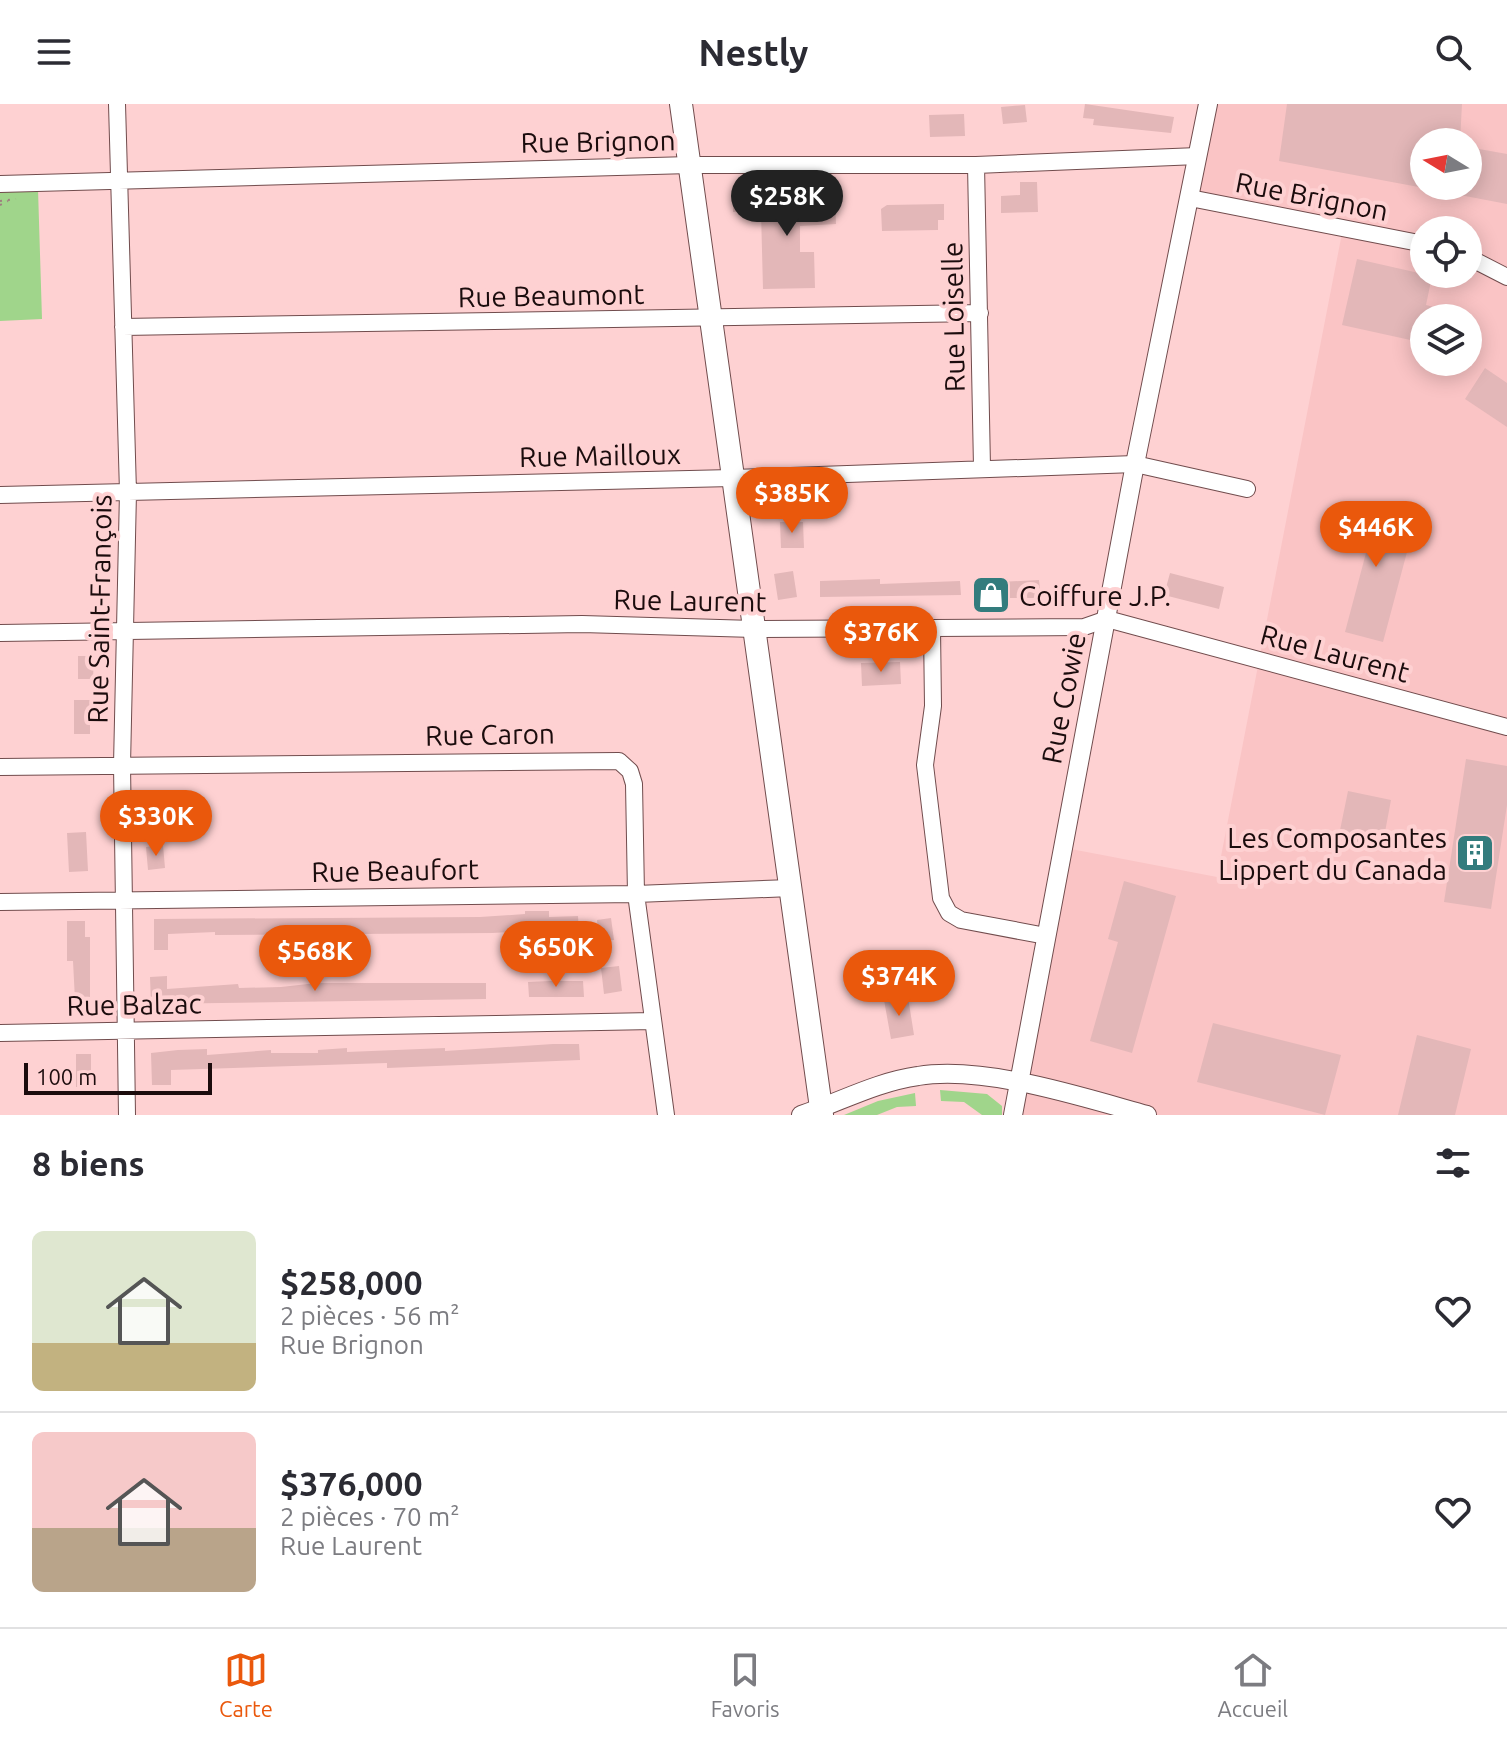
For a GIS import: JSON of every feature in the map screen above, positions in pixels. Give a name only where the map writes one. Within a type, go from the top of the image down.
[{"type":"main road","points":[[681,104],[791,888],[815,1113]]},
{"type":"street","name":"Rue Saint-François","points":[[117,104],[128,492],[122,765],[127,1115]]},
{"type":"street","name":"Rue Cowie","points":[[1013,1115],[1135,464],[1208,104]]},
{"type":"street","name":"Rue Brignon","points":[[0,184],[690,165],[976,165],[1198,156]]},
{"type":"street","name":"Rue Loiselle","points":[[976,165],[982,467]]},
{"type":"street","name":"Rue Brignon","points":[[1190,198],[1410,241]]},
{"type":"street","points":[[1482,264],[1507,277]]},
{"type":"street","name":"Rue Beaumont","points":[[123,327],[980,313]]},
{"type":"street","name":"Rue Mailloux","points":[[0,495],[732,478],[1135,464],[1247,489]]},
{"type":"street","name":"Rue Laurent","points":[[0,633],[582,624],[754,629],[932,629],[1084,627],[1107,619],[1507,727]]},
{"type":"street","points":[[932,629],[933,706],[925,765],[941,898],[949,913],[961,920],[1046,936]]},
{"type":"street","name":"Rue Caron","points":[[0,767],[619,761],[630,771],[634,784],[636,894],[666,1115]]},
{"type":"street","name":"Rue Beaufort","points":[[0,902],[636,894],[791,888]]},
{"type":"street","name":"Rue Balzac","points":[[0,1033],[653,1021]]},
{"type":"street","points":[[815,1113],[878,1085],[920,1075],[959,1074],[1019,1084],[1147,1115]]},
{"type":"path","points":[[0,205],[9,200]]},
{"type":"shaded area","points":[[1208,104],[1507,104],[1507,1115],[1021,1115],[1071,849],[1217,877],[1343,228],[1190,198]]},
{"type":"green space","points":[[38,189],[42,319],[0,321],[0,190]]},
{"type":"green space","points":[[940,1090],[987,1094],[1002,1106],[1002,1115],[982,1115],[964,1102],[941,1101]]},
{"type":"green space","points":[[915,1093],[916,1106],[897,1107],[877,1115],[844,1115],[878,1101]]},
{"type":"building","points":[[1085,104],[1174,117],[1171,133],[1093,125],[1094,119],[1083,118]]},
{"type":"building","points":[[1287,104],[1462,104],[1461,128],[1410,128],[1410,185],[1279,161]]},
{"type":"building","points":[[1025,105],[1027,122],[1003,124],[1001,107]]},
{"type":"building","points":[[964,114],[965,136],[930,137],[929,115]]},
{"type":"building","points":[[1482,150],[1507,154],[1507,204],[1482,199]]},
{"type":"building","points":[[1020,182],[1037,182],[1038,212],[1001,213],[1001,196],[1020,195]]},
{"type":"building","points":[[761,193],[761,202],[835,199],[836,224],[800,226],[800,252],[814,252],[815,288],[763,289],[761,212],[733,212],[733,194]]},
{"type":"building","points":[[944,204],[944,220],[938,220],[938,230],[882,231],[881,209],[887,205]]},
{"type":"building","points":[[1357,259],[1410,271],[1410,288],[1430,288],[1426,304],[1410,304],[1410,340],[1342,325]]},
{"type":"building","points":[[1485,368],[1507,383],[1507,427],[1465,399]]},
{"type":"building","points":[[1353,506],[1415,522],[1383,642],[1345,632],[1366,553],[1342,546]]},
{"type":"building","points":[[780,522],[803,522],[804,548],[781,548]]},
{"type":"building","points":[[793,571],[797,597],[778,600],[774,574]]},
{"type":"building","points":[[1170,573],[1224,587],[1219,609],[1164,595]]},
{"type":"building","points":[[880,579],[880,584],[960,581],[961,595],[820,597],[820,581]]},
{"type":"building","points":[[1039,580],[1041,598],[981,598],[980,583]]},
{"type":"building","points":[[78,656],[94,656],[93,679],[78,679]]},
{"type":"building","points":[[900,662],[901,684],[862,686],[861,663]]},
{"type":"building","points":[[74,700],[90,700],[90,734],[74,734]]},
{"type":"building","name":"Les Composantes Lippert du Canada","points":[[1466,759],[1507,766],[1507,805],[1491,909],[1444,902]]},
{"type":"building","points":[[1348,791],[1391,800],[1382,848],[1338,840]]},
{"type":"building","points":[[86,832],[88,871],[69,872],[67,833]]},
{"type":"building","points":[[163,845],[165,868],[148,870],[146,847]]},
{"type":"building","points":[[1124,881],[1176,896],[1132,1053],[1090,1041],[1118,942],[1108,939]]},
{"type":"building","points":[[525,911],[549,911],[549,917],[578,916],[579,932],[559,933],[558,929],[492,933],[215,935],[215,932],[168,934],[168,950],[154,950],[154,919],[480,917],[525,914]]},
{"type":"building","points":[[611,918],[614,940],[599,942],[597,920]]},
{"type":"building","points":[[67,921],[85,921],[85,937],[90,937],[90,1000],[75,1000],[73,961],[67,961]]},
{"type":"building","points":[[619,966],[622,991],[604,994],[601,968]]},
{"type":"building","points":[[167,976],[167,989],[238,984],[239,988],[317,983],[486,983],[486,999],[151,1004],[150,977]]},
{"type":"building","points":[[583,981],[584,997],[529,997],[528,982]]},
{"type":"building","points":[[908,997],[914,1035],[891,1039],[884,1000]]},
{"type":"building","points":[[1213,1023],[1341,1055],[1325,1115],[1197,1082]]},
{"type":"building","points":[[1417,1035],[1471,1049],[1455,1115],[1398,1115]]},
{"type":"building","points":[[579,1044],[580,1060],[387,1068],[387,1063],[171,1070],[171,1085],[152,1085],[151,1053],[178,1050],[207,1049],[207,1055],[271,1050],[271,1053],[318,1053],[318,1050],[347,1048],[347,1052],[445,1048],[445,1051]]},
{"type":"building","points":[[76,1054],[91,1054],[91,1087],[76,1087]]},
{"type":"place","name":"Coiffure J.P.","points":[[991,595]]},
{"type":"place","name":"Les Composantes Lippert du Canada","points":[[1475,853]]}]
